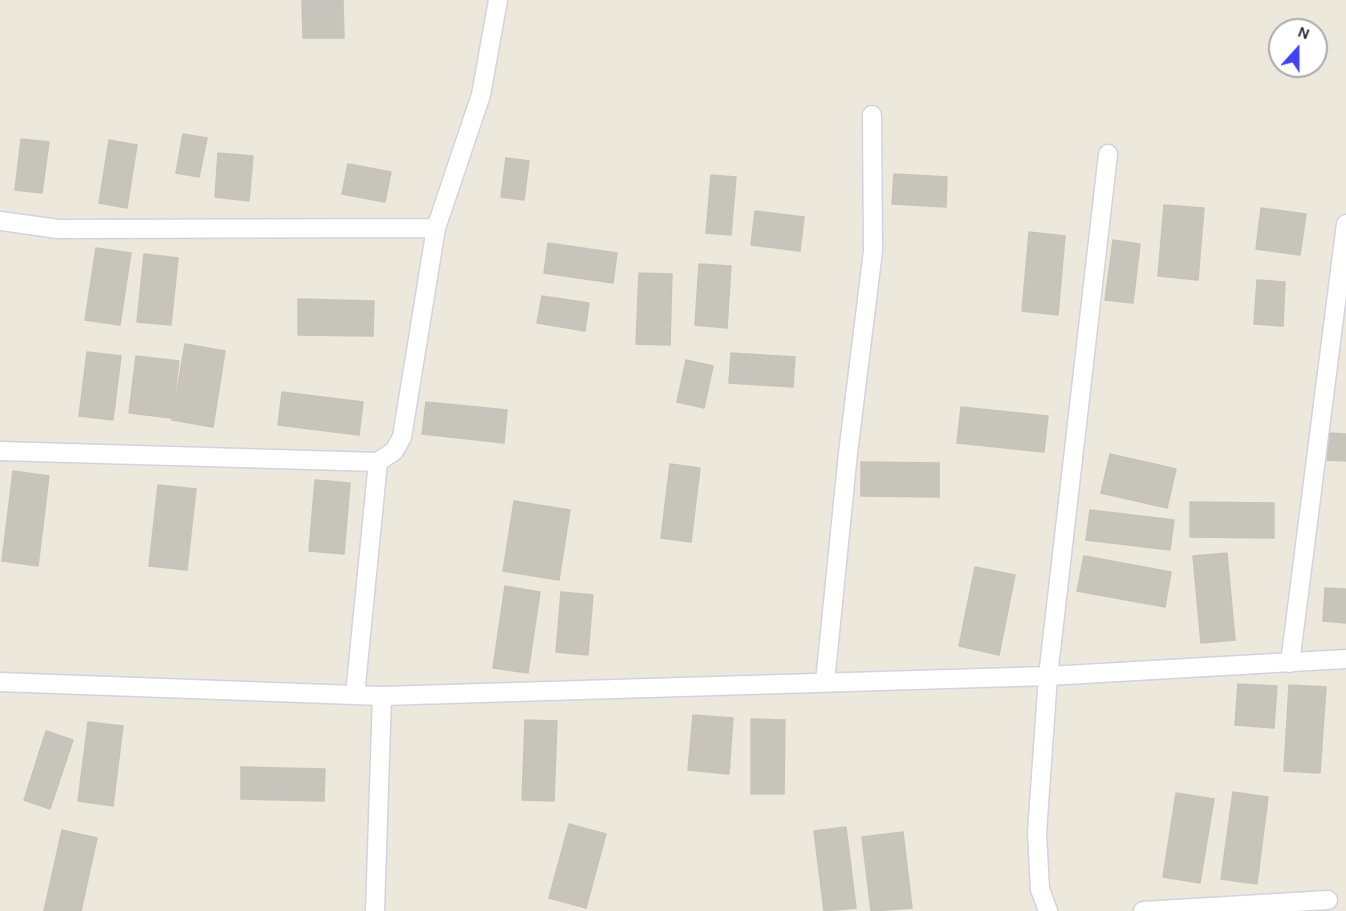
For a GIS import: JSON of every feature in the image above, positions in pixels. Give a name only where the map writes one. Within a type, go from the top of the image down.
[{"type":"street","points":[[0,451],[378,462],[393,451],[402,437],[436,228],[481,95],[498,0]]},
{"type":"street","points":[[825,682],[873,251],[872,115]]},
{"type":"street","points":[[1048,911],[1040,889],[1037,833],[1048,676],[1108,154]]},
{"type":"street","points":[[0,221],[58,230],[436,228]]},
{"type":"street","points":[[1290,663],[1346,224]]},
{"type":"street","points":[[356,695],[378,462]]},
{"type":"street","points":[[0,682],[382,696],[1048,676],[1346,659]]},
{"type":"street","points":[[375,911],[382,696]]},
{"type":"street","points":[[1143,911],[1328,900]]},
{"type":"building","points":[[302,0],[343,0],[344,38],[303,38]]},
{"type":"building","points":[[183,134],[207,138],[199,177],[176,173]]},
{"type":"building","points":[[21,139],[49,142],[42,193],[15,190]]},
{"type":"building","points":[[109,140],[137,145],[127,208],[99,203]]},
{"type":"building","points":[[218,153],[253,156],[249,201],[215,197]]},
{"type":"building","points":[[506,158],[529,161],[524,200],[501,197]]},
{"type":"building","points":[[348,164],[391,172],[385,202],[342,194]]},
{"type":"building","points":[[894,174],[947,177],[946,207],[892,204]]},
{"type":"building","points":[[711,175],[736,177],[731,235],[706,233]]},
{"type":"building","points":[[1164,205],[1204,208],[1198,280],[1158,276]]},
{"type":"building","points":[[1261,208],[1306,214],[1300,255],[1256,249]]},
{"type":"building","points":[[755,211],[804,217],[800,251],[751,245]]},
{"type":"building","points":[[1029,232],[1065,236],[1058,315],[1022,311]]},
{"type":"building","points":[[1113,240],[1140,244],[1133,303],[1105,300]]},
{"type":"building","points":[[548,243],[617,253],[613,283],[544,273]]},
{"type":"building","points":[[96,248],[131,253],[120,325],[85,320]]},
{"type":"building","points":[[144,254],[178,258],[171,325],[137,322]]},
{"type":"building","points":[[699,264],[731,266],[727,328],[695,325]]},
{"type":"building","points":[[639,273],[672,274],[670,345],[636,344]]},
{"type":"building","points":[[1257,280],[1285,282],[1283,326],[1254,324]]},
{"type":"building","points":[[542,296],[589,303],[585,331],[537,323]]},
{"type":"building","points":[[298,299],[374,301],[373,336],[298,335]]},
{"type":"building","points":[[185,344],[225,351],[213,427],[172,420]]},
{"type":"building","points":[[87,352],[121,356],[113,420],[79,416]]},
{"type":"building","points":[[731,353],[795,357],[793,387],[729,383]]},
{"type":"building","points":[[136,356],[179,361],[172,418],[129,413]]},
{"type":"building","points":[[686,360],[713,366],[704,408],[677,402]]},
{"type":"building","points":[[282,392],[363,402],[359,435],[278,425]]},
{"type":"building","points":[[426,402],[507,410],[504,443],[422,434]]},
{"type":"building","points":[[961,407],[1048,416],[1044,452],[957,443]]},
{"type":"building","points":[[1328,433],[1346,434],[1346,461],[1327,460]]},
{"type":"building","points":[[1110,454],[1176,469],[1167,508],[1101,493]]},
{"type":"building","points":[[861,462],[939,463],[939,497],[861,496]]},
{"type":"building","points":[[670,464],[700,468],[691,542],[661,538]]},
{"type":"building","points":[[13,471],[49,476],[38,566],[2,561]]},
{"type":"building","points":[[315,480],[350,483],[344,554],[309,551]]},
{"type":"building","points":[[158,485],[196,489],[187,570],[149,566]]},
{"type":"building","points":[[514,501],[570,510],[559,580],[503,571]]},
{"type":"building","points":[[1190,502],[1274,503],[1274,538],[1190,537]]},
{"type":"building","points":[[1090,510],[1174,520],[1170,550],[1086,540]]},
{"type":"building","points":[[1227,553],[1235,640],[1201,643],[1193,556]]},
{"type":"building","points":[[1084,556],[1171,572],[1165,607],[1077,591]]},
{"type":"building","points":[[975,567],[1015,575],[999,655],[959,646]]},
{"type":"building","points":[[505,586],[540,592],[528,673],[493,668]]},
{"type":"building","points":[[1325,588],[1346,589],[1346,623],[1323,621]]},
{"type":"building","points":[[561,592],[593,595],[588,655],[556,652]]},
{"type":"building","points":[[1238,684],[1277,686],[1274,728],[1235,725]]},
{"type":"building","points":[[1289,685],[1326,687],[1320,773],[1284,771]]},
{"type":"building","points":[[693,715],[733,718],[729,774],[688,770]]},
{"type":"building","points":[[751,719],[785,720],[784,794],[751,794]]},
{"type":"building","points":[[525,720],[557,721],[554,801],[522,800]]},
{"type":"building","points":[[88,722],[123,726],[113,806],[78,801]]},
{"type":"building","points":[[46,731],[73,740],[50,809],[24,800]]},
{"type":"building","points":[[241,767],[325,769],[324,801],[241,799]]},
{"type":"building","points":[[1233,792],[1268,797],[1257,884],[1221,879]]},
{"type":"building","points":[[1176,793],[1214,799],[1200,883],[1163,877]]},
{"type":"building","points":[[569,824],[606,834],[586,908],[549,898]]},
{"type":"building","points":[[846,827],[856,908],[824,911],[814,831]]},
{"type":"building","points":[[62,830],[97,838],[81,911],[44,911]]},
{"type":"building","points":[[903,832],[912,908],[871,911],[862,837]]}]
